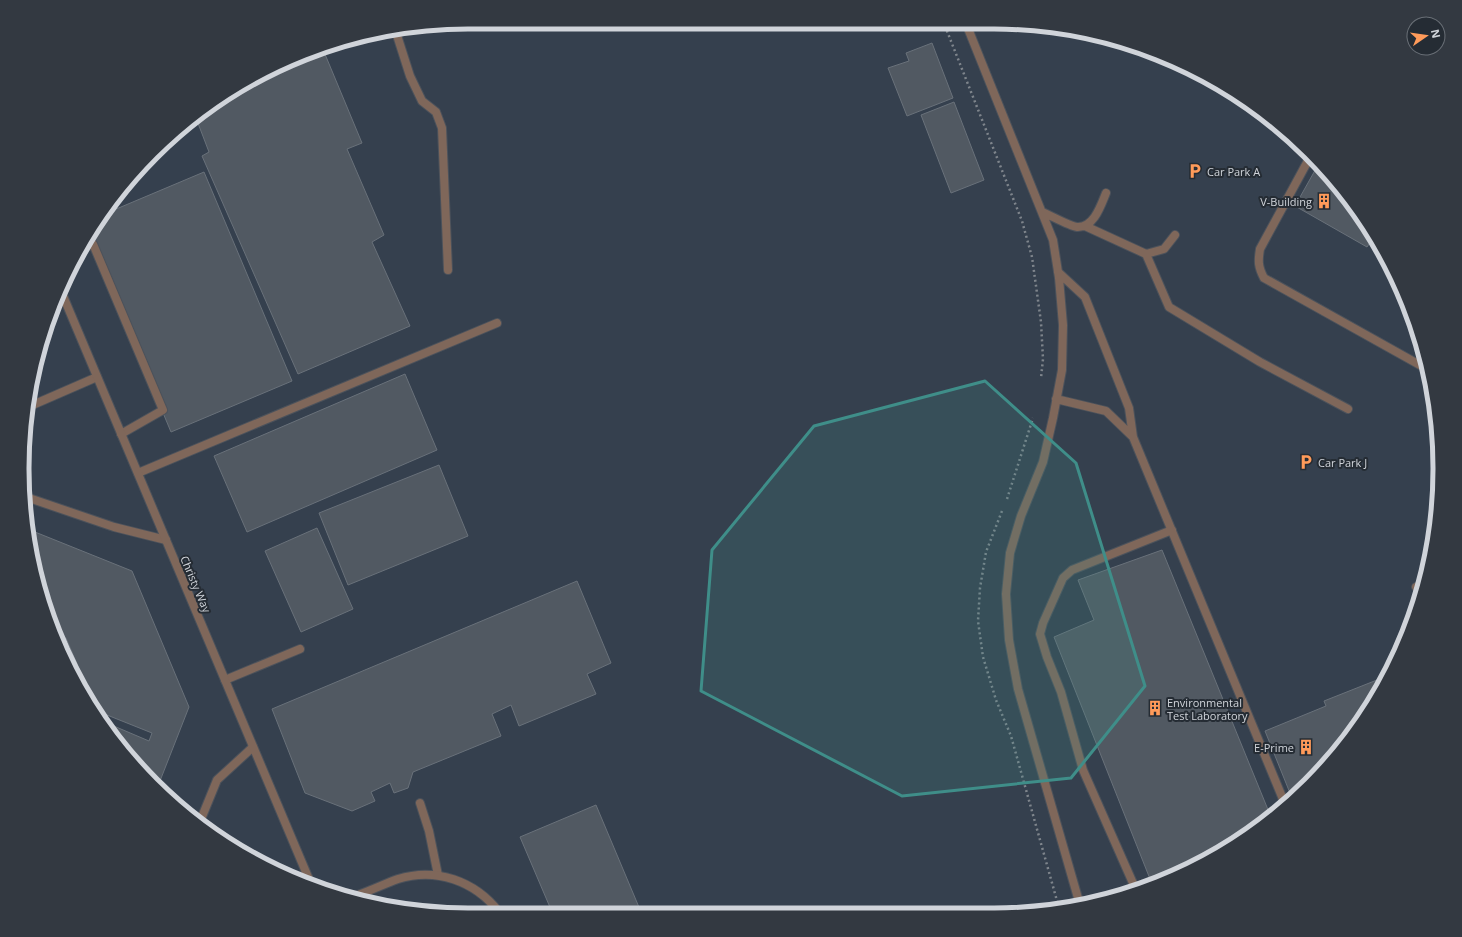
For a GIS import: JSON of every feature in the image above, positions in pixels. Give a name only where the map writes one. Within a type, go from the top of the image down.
[{"type":"street","points":[[968,29],[1053,240],[1058,272],[1063,325],[1062,370],[1043,462],[1021,516],[1010,553],[1006,594],[1008,640],[1018,689],[1079,900]]},
{"type":"street","points":[[397,35],[410,76],[422,101],[436,112],[442,128],[448,270]]},
{"type":"street","points":[[1307,162],[1260,249],[1258,258],[1259,269],[1264,278],[1421,365]]},
{"type":"street","points":[[1085,226],[1101,206],[1106,193]]},
{"type":"street","points":[[1042,212],[1076,227],[1085,226],[1146,254],[1164,249],[1175,235]]},
{"type":"street","points":[[90,245],[93,244],[163,410],[121,434]]},
{"type":"street","points":[[1146,254],[1169,307],[1260,362],[1348,409]]},
{"type":"street","points":[[1058,272],[1085,297],[1129,408],[1134,437],[1283,799]]},
{"type":"street","name":"Christy Way","points":[[63,297],[309,878]]},
{"type":"street","points":[[138,473],[497,324]]},
{"type":"street","points":[[34,404],[97,377]]},
{"type":"street","points":[[1056,399],[1106,412],[1134,437]]},
{"type":"street","points":[[30,498],[114,527],[166,540]]},
{"type":"street","points":[[1134,885],[1083,770],[1061,692],[1047,657],[1040,634],[1063,578],[1072,570],[1172,530]]},
{"type":"street","points":[[225,680],[300,649]]},
{"type":"street","points":[[202,817],[216,780],[253,746]]},
{"type":"street","points":[[420,803],[429,831],[438,875]]},
{"type":"street","points":[[360,894],[405,878],[425,874],[438,875],[468,884],[481,892],[495,908]]},
{"type":"path","points":[[945,29],[1022,221],[1032,257],[1041,322],[1043,359],[1040,381]]},
{"type":"path","points":[[1007,500],[1035,412]]},
{"type":"path","points":[[1004,506],[986,552],[980,588],[978,621],[983,657],[996,700],[1010,736],[1058,903]]},
{"type":"highlighted area","points":[[985,381],[1076,463],[1145,686],[1071,778],[902,796],[701,691],[712,550],[814,426]]},
{"type":"shaded area","points":[[994,29],[1051,33],[1079,37],[1107,44],[1162,62],[1213,88],[1238,103],[1261,120],[1283,138],[1324,179],[1359,224],[1374,249],[1400,300],[1410,327],[1425,383],[1429,411],[1433,468],[1432,497],[1425,554],[1418,582],[1400,637],[1388,663],[1359,713],[1342,736],[1324,758],[1283,799],[1238,834],[1188,863],[1135,885],[1107,893],[1079,900],[1022,907],[468,908],[411,904],[383,900],[355,893],[300,875],[249,849],[224,834],[201,817],[179,799],[138,758],[103,713],[74,663],[52,610],[37,554],[30,497],[29,468],[30,440],[37,383],[52,327],[74,274],[103,224],[138,179],[179,138],[201,120],[224,103],[249,88],[300,62],[327,52],[383,37],[440,30]]},
{"type":"building","points":[[932,43],[953,98],[907,116],[888,68],[909,61],[906,53]]},
{"type":"building","points":[[324,53],[362,143],[347,149],[384,235],[372,242],[410,326],[298,374],[202,156],[209,152],[198,123],[224,103],[274,74]]},
{"type":"building","points":[[954,102],[984,180],[951,193],[921,115]]},
{"type":"building","name":"V-Building","points":[[1315,170],[1342,201],[1370,242],[1367,247],[1295,206]]},
{"type":"building","points":[[204,172],[292,381],[171,432],[92,242],[113,210]]},
{"type":"building","points":[[405,374],[437,450],[247,532],[214,456]]},
{"type":"building","points":[[439,465],[468,536],[348,585],[319,513]]},
{"type":"building","points":[[317,528],[353,609],[301,632],[265,551]]},
{"type":"building","points":[[34,532],[132,571],[189,707],[160,781],[138,758],[112,725],[149,741],[152,733],[103,714],[85,682],[66,638],[62,636],[52,610],[37,554]]},
{"type":"building","name":"Environmental Test Laboratory","points":[[1162,550],[1268,811],[1238,834],[1213,849],[1188,863],[1150,879],[1054,637],[1094,620],[1078,580]]},
{"type":"building","points":[[577,581],[611,663],[587,674],[596,694],[519,726],[511,705],[492,714],[501,736],[413,772],[408,788],[394,793],[390,783],[371,792],[375,801],[352,811],[305,793],[272,709]]},
{"type":"building","name":"E-Prime","points":[[1379,679],[1359,713],[1342,736],[1324,758],[1290,793],[1265,731],[1326,706],[1324,701]]},
{"type":"building","points":[[596,805],[639,908],[550,908],[520,837]]},
{"type":"place","name":"Car Park A","points":[[1195,171]]},
{"type":"place","name":"V-Building","points":[[1324,201]]},
{"type":"place","name":"Car Park J","points":[[1306,462]]},
{"type":"place","name":"Environmental Test Laboratory","points":[[1155,708]]},
{"type":"place","name":"E-Prime","points":[[1306,747]]}]
